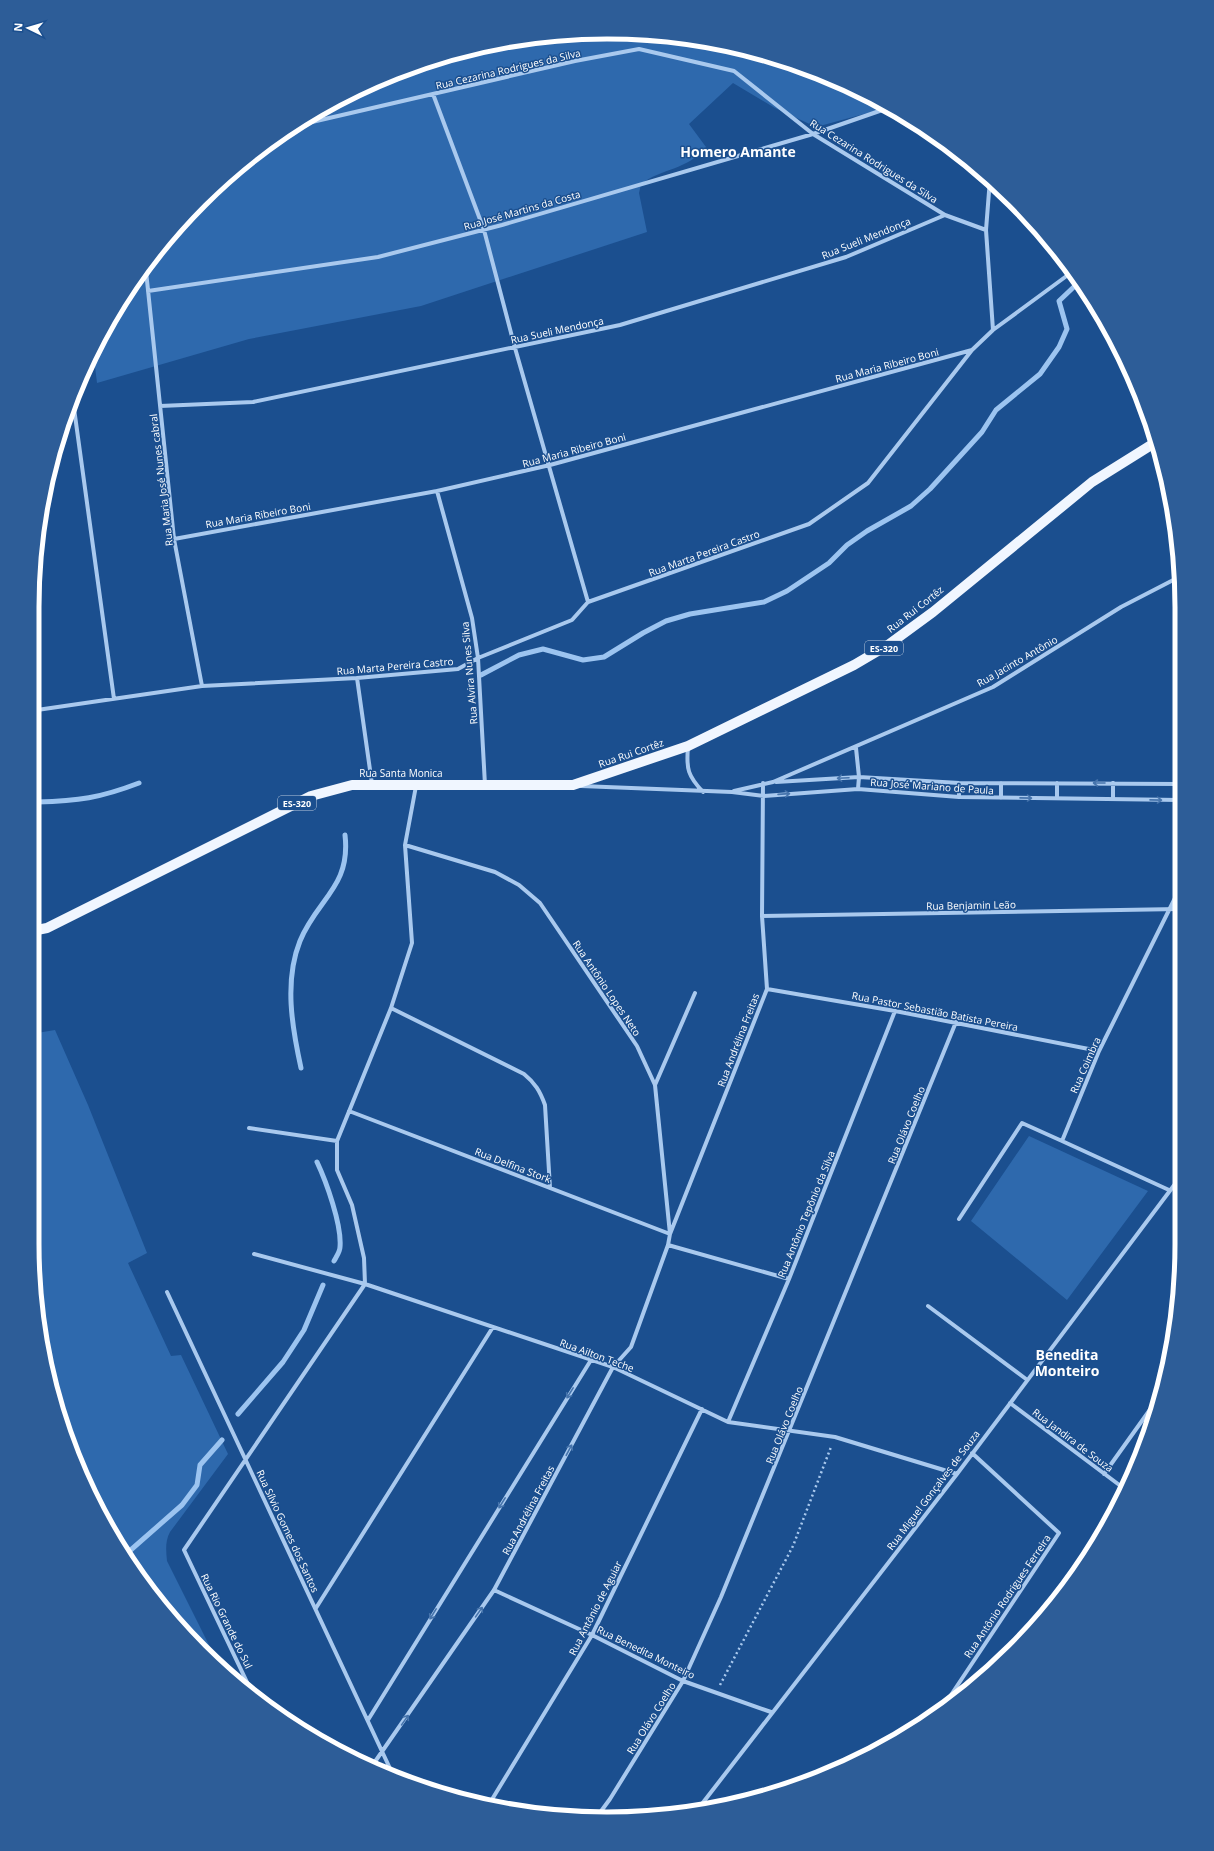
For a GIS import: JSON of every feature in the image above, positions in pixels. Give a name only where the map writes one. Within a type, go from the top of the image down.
[{"type":"main road","name":"Rua Rui Cortêz","points":[[572,786],[688,746],[854,665],[888,646],[933,612],[1092,482],[1151,445]]},
{"type":"main road","name":"Rua Santa Monica","points":[[39,930],[46,928],[311,796],[352,785],[572,786]]},
{"type":"street","name":"Rua Cezarina Rodrigues da Silva","points":[[312,122],[576,61],[639,49],[734,71],[813,134],[945,215],[986,230]]},
{"type":"street","points":[[433,94],[484,230],[515,348],[588,602]]},
{"type":"street","name":"Rua José Martins da Costa","points":[[148,291],[378,257],[484,230],[813,134],[883,111]]},
{"type":"street","points":[[989,187],[986,230],[993,330]]},
{"type":"street","name":"Rua Sueli Mendonça","points":[[160,406],[253,402],[620,325],[846,257],[945,215]]},
{"type":"street","name":"Rua Maria José Nunes cabral","points":[[146,275],[174,538],[202,686]]},
{"type":"street","name":"Rua Marta Pereira Castro","points":[[39,710],[202,686],[357,678],[458,669],[478,658],[572,620],[588,602],[809,524],[868,483],[972,350],[993,330],[1068,275]]},
{"type":"street","name":"Rua Maria Ribeiro Boni","points":[[174,538],[438,491],[550,466],[972,350]]},
{"type":"street","points":[[74,410],[114,699]]},
{"type":"street","name":"Rua Alvira Nunes Silva","points":[[438,491],[472,618],[478,658],[486,785]]},
{"type":"street","name":"Rua Jacinto Antônio","points":[[732,792],[763,783],[773,782],[856,748],[993,687],[1121,607],[1174,579]]},
{"type":"street","points":[[357,678],[372,785]]},
{"type":"street","points":[[688,746],[686,764],[692,780],[703,792]]},
{"type":"street","points":[[856,748],[859,777],[858,789]]},
{"type":"street","name":"Rua José Mariano de Paula","points":[[773,782],[859,777],[959,783],[1175,784]]},
{"type":"street","name":"Rua Andrélina Freitas","points":[[375,1762],[494,1590],[613,1367],[631,1347],[668,1245],[670,1234],[767,989],[762,916],[763,783]]},
{"type":"street","points":[[959,783],[959,797]]},
{"type":"street","points":[[1001,783],[1001,798]]},
{"type":"street","points":[[1057,783],[1057,798]]},
{"type":"street","points":[[1113,784],[1113,799]]},
{"type":"street","points":[[246,1460],[365,1284],[364,1258],[352,1205],[337,1170],[337,1141],[390,1008],[412,943],[405,845],[416,785]]},
{"type":"street","name":"Rua Santa Monica","points":[[572,786],[732,792]]},
{"type":"street","name":"Rua José Mariano de Paula","points":[[732,792],[764,796],[858,789],[959,797],[1175,800]]},
{"type":"street","name":"Rua Antônio Lopes Neto","points":[[405,845],[495,872],[519,885],[540,903],[637,1046],[655,1085],[670,1234]]},
{"type":"street","name":"Rua Coimbra","points":[[1062,1141],[1099,1051],[1175,899]]},
{"type":"street","name":"Rua Benjamin Leão","points":[[762,916],[1175,909]]},
{"type":"street","name":"Rua Pastor Sebastião Batista Pereira","points":[[767,989],[956,1022],[1099,1051]]},
{"type":"street","points":[[655,1085],[695,993]]},
{"type":"street","points":[[390,1008],[524,1074],[534,1082],[541,1093],[545,1105],[550,1188]]},
{"type":"street","name":"Rua Antônio Tepônio da Silva","points":[[728,1422],[789,1279],[895,1011]]},
{"type":"street","name":"Rua Olávo Coelho","points":[[601,1812],[683,1681],[721,1597],[956,1022]]},
{"type":"street","name":"Rua Delfina Stork","points":[[349,1111],[670,1234]]},
{"type":"street","points":[[959,1219],[1022,1124],[1169,1190]]},
{"type":"street","points":[[249,1128],[337,1141]]},
{"type":"street","name":"Rua Miguel Gonçalves de Souza","points":[[702,1804],[771,1712],[956,1474],[1010,1403],[1026,1379],[1175,1183]]},
{"type":"street","points":[[668,1245],[789,1279]]},
{"type":"street","name":"Rua Ailton Teche","points":[[254,1254],[365,1284],[613,1367],[728,1422],[835,1437],[956,1474]]},
{"type":"street","name":"Rua Sílvio Gomes dos Santos","points":[[167,1292],[391,1769]]},
{"type":"street","points":[[928,1306],[1026,1379]]},
{"type":"street","points":[[316,1608],[493,1327]]},
{"type":"street","points":[[368,1720],[591,1360]]},
{"type":"street","name":"Rua Jandira de Souza","points":[[1010,1403],[1120,1486]]},
{"type":"street","name":"Rua Antônio de Aguiar","points":[[492,1800],[592,1635],[702,1409]]},
{"type":"street","points":[[1104,1474],[1151,1409]]},
{"type":"street","name":"Rua Antônio Rodrigues Ferreira","points":[[949,1698],[1059,1533],[972,1453]]},
{"type":"street","name":"Rua Rio Grande do Sul","points":[[246,1460],[184,1550],[249,1685]]},
{"type":"street","name":"Rua Benedita Monteiro","points":[[494,1590],[592,1635],[683,1681],[771,1712]]},
{"type":"path","points":[[716,1692],[793,1546],[835,1437]]},
{"type":"shaded area","points":[[570,40],[644,40],[718,50],[754,58],[790,69],[824,82],[880,110],[816,127],[775,108],[733,83],[689,124],[706,147],[699,155],[683,165],[657,175],[641,184],[639,193],[647,232],[421,306],[249,339],[97,383],[95,363],[115,323],[156,261],[205,205],[261,156],[323,115],[390,82],[424,69],[460,58],[533,44]]},
{"type":"shaded area","points":[[55,1030],[88,1105],[147,1253],[128,1263],[171,1356],[181,1355],[228,1454],[170,1532],[166,1546],[167,1561],[213,1654],[180,1619],[156,1590],[115,1528],[82,1461],[69,1427],[58,1391],[50,1355],[40,1281],[39,1033]]},
{"type":"shaded area","points":[[1029,1136],[1148,1191],[1067,1300],[971,1221]]},
{"type":"waterway","points":[[481,675],[519,655],[543,649],[583,660],[604,657],[666,621],[690,614],[764,602],[787,591],[829,563],[847,545],[867,531],[911,506],[930,489],[982,432],[996,410],[1040,374],[1059,347],[1067,329],[1059,301],[1075,286]]},
{"type":"waterway","points":[[39,802],[89,798],[139,783]]},
{"type":"waterway","points":[[301,1068],[291,1004],[292,972],[295,956],[307,927],[331,892],[343,868],[345,835]]},
{"type":"waterway","points":[[317,1162],[329,1191],[339,1227],[340,1249],[334,1261]]},
{"type":"waterway","points":[[238,1414],[283,1362],[304,1330],[323,1285]]},
{"type":"waterway","points":[[129,1551],[182,1505],[197,1485],[200,1465],[222,1440]]},
{"type":"district","name":"Homero Amante","points":[[738,151]]},
{"type":"district","name":"Benedita Monteiro","points":[[1067,1362]]}]
